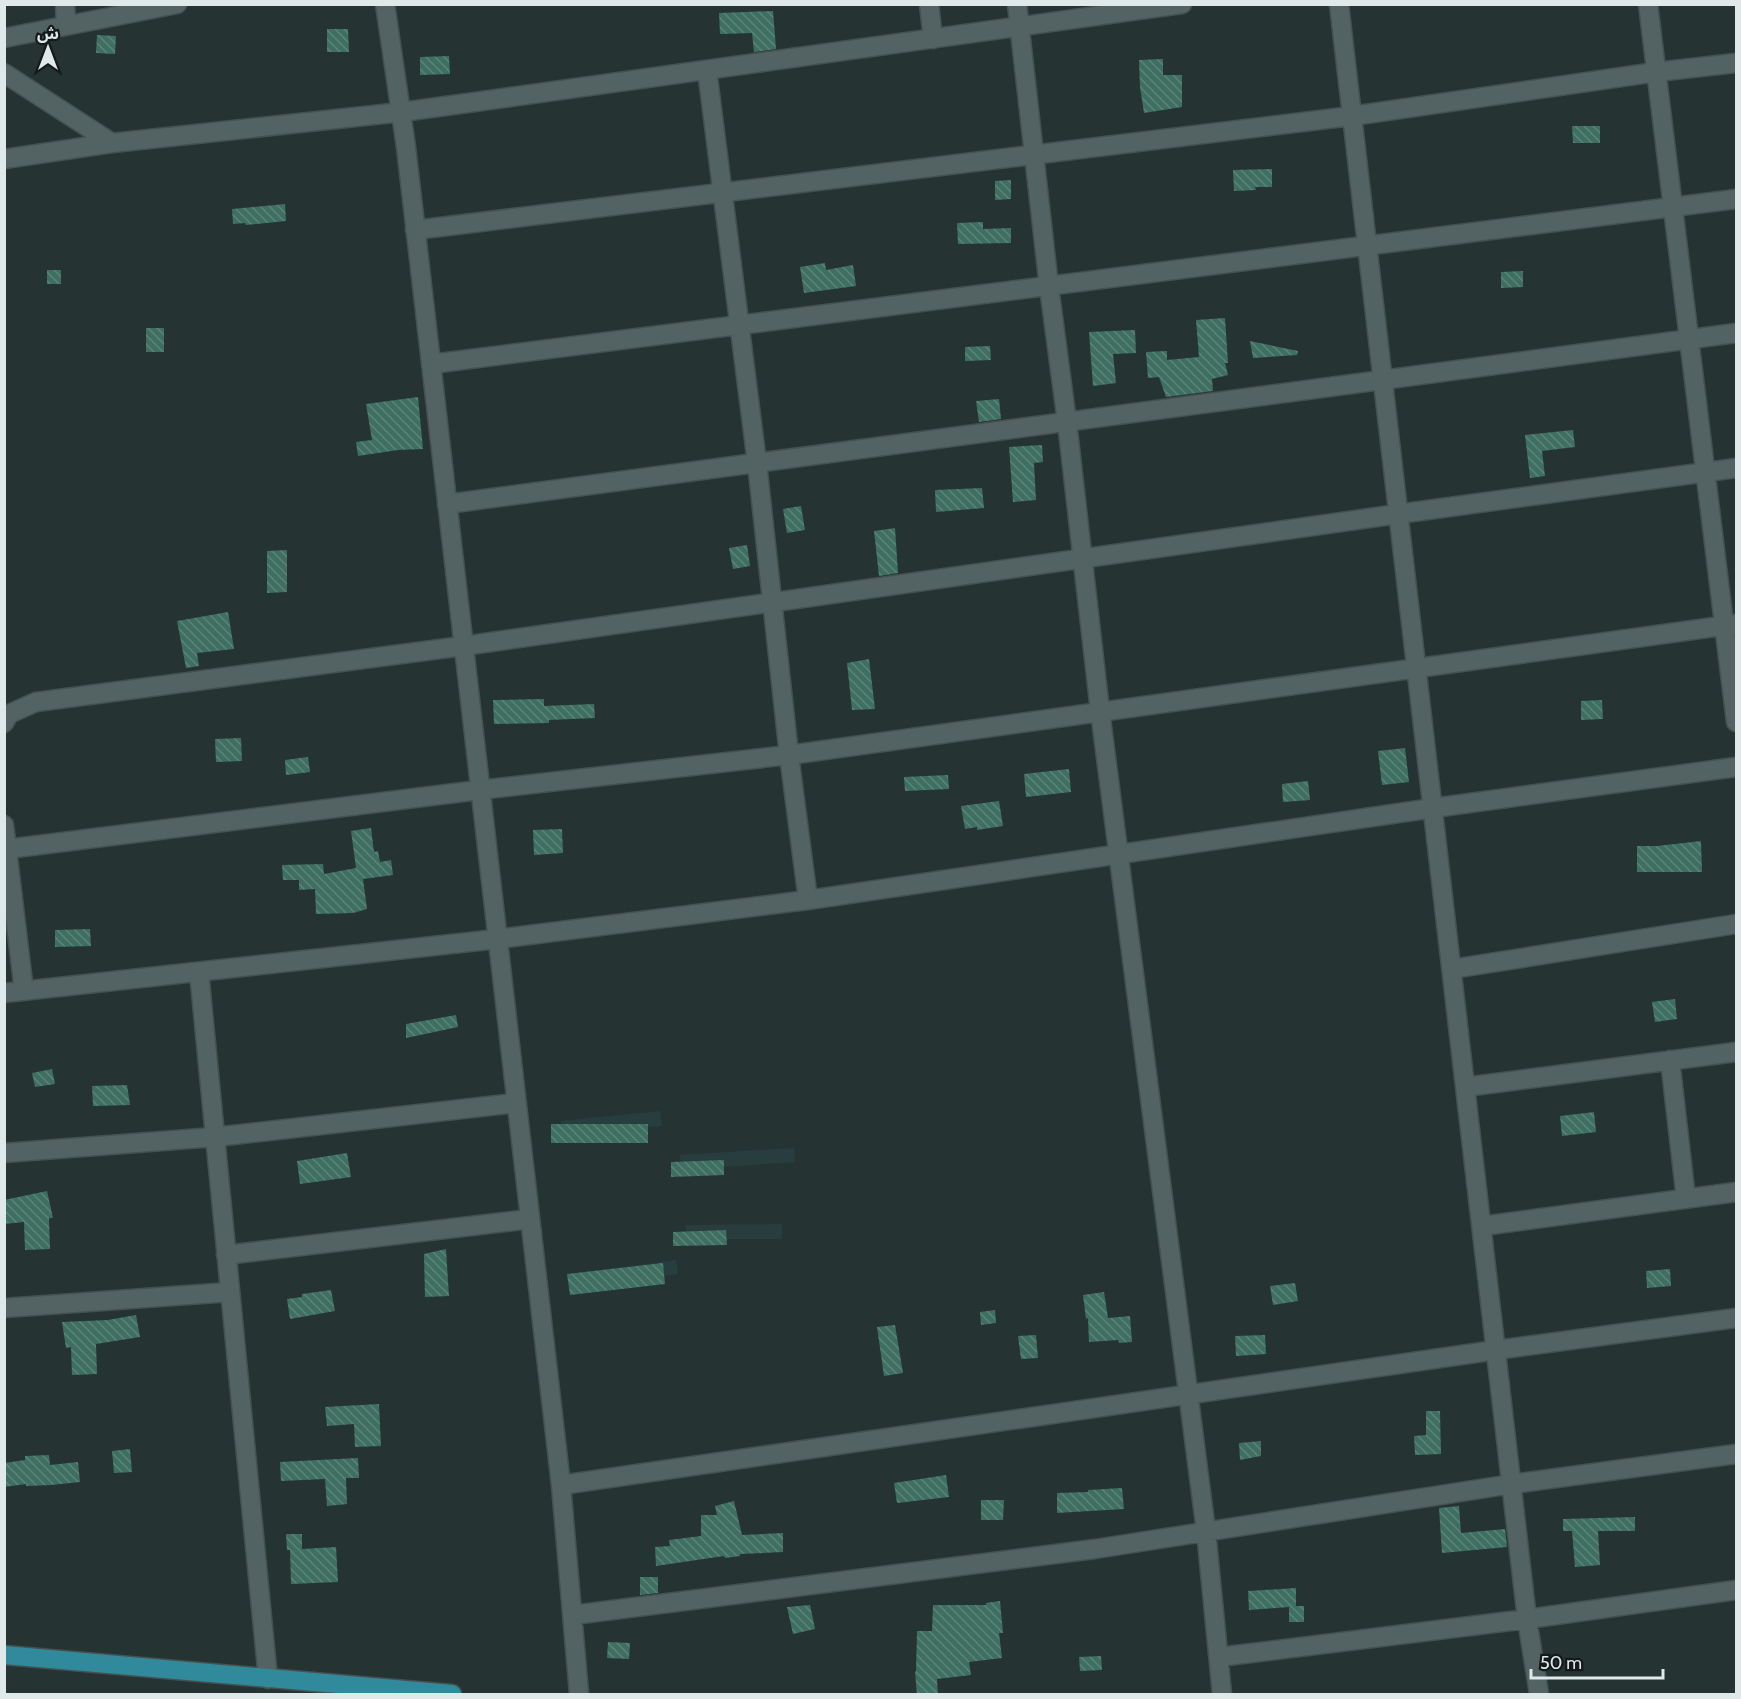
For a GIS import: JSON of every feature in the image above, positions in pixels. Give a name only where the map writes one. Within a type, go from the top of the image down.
[{"type":"main road","points":[[4,1655],[268,1679],[309,1689],[452,1695]]},
{"type":"street","points":[[65,4],[66,26]]},
{"type":"street","points":[[4,38],[177,4]]},
{"type":"street","points":[[385,4],[402,112],[561,1485],[579,1695]]},
{"type":"street","points":[[929,4],[933,39]]},
{"type":"street","points":[[1017,4],[1048,287],[1067,422],[1100,711],[1206,1532],[1222,1695]]},
{"type":"street","points":[[4,159],[112,143],[402,112],[1182,4]]},
{"type":"street","points":[[1339,4],[1527,1619],[1539,1695]]},
{"type":"street","points":[[1648,4],[1706,472],[1731,625],[1737,722]]},
{"type":"street","points":[[415,230],[1352,116],[1656,72],[1737,63]]},
{"type":"street","points":[[707,70],[757,463],[789,754],[808,900]]},
{"type":"street","points":[[4,73],[112,143]]},
{"type":"street","points":[[431,364],[1737,199]]},
{"type":"street","points":[[447,504],[1737,333]]},
{"type":"street","points":[[4,723],[9,714],[36,702],[463,646],[1737,468]]},
{"type":"street","points":[[7,849],[789,754],[1731,625]]},
{"type":"street","points":[[4,993],[497,939],[808,900],[1433,808],[1737,767]]},
{"type":"street","points":[[4,825],[24,991]]},
{"type":"street","points":[[1452,969],[1737,924]]},
{"type":"street","points":[[199,972],[268,1679]]},
{"type":"street","points":[[1466,1087],[1737,1052]]},
{"type":"street","points":[[1670,1060],[1686,1198]]},
{"type":"street","points":[[4,1153],[215,1137],[516,1103]]},
{"type":"street","points":[[1482,1226],[1737,1192]]},
{"type":"street","points":[[226,1255],[530,1219]]},
{"type":"street","points":[[4,1308],[230,1292]]},
{"type":"street","points":[[561,1485],[1496,1350],[1737,1318]]},
{"type":"street","points":[[573,1615],[1095,1549],[1512,1484],[1737,1454]]},
{"type":"street","points":[[1218,1657],[1527,1619],[1737,1590]]},
{"type":"shaded area","points":[[660,1111],[662,1126],[563,1135],[561,1121]]},
{"type":"shaded area","points":[[794,1148],[795,1162],[681,1170],[680,1155]]},
{"type":"shaded area","points":[[782,1224],[782,1239],[686,1239],[686,1225]]},
{"type":"shaded area","points":[[676,1260],[678,1274],[581,1287],[579,1273]]},
{"type":"building","points":[[773,11],[776,49],[754,52],[752,33],[720,34],[719,13]]},
{"type":"building","points":[[327,29],[348,29],[349,52],[327,52]]},
{"type":"building","points":[[97,35],[116,36],[115,54],[96,53]]},
{"type":"building","points":[[449,56],[450,74],[420,75],[420,57]]},
{"type":"building","points":[[1163,59],[1163,75],[1182,75],[1182,107],[1144,113],[1139,60]]},
{"type":"building","points":[[1572,126],[1600,126],[1600,143],[1573,143]]},
{"type":"building","points":[[1272,169],[1272,187],[1234,191],[1233,170]]},
{"type":"building","points":[[1011,180],[1011,199],[995,200],[995,181]]},
{"type":"building","points":[[285,204],[286,221],[233,224],[232,209]]},
{"type":"building","points":[[983,222],[983,229],[1011,228],[1011,243],[958,244],[957,223]]},
{"type":"building","points":[[825,263],[826,270],[853,265],[856,286],[804,293],[800,267]]},
{"type":"building","points":[[47,270],[61,270],[61,284],[47,284]]},
{"type":"building","points":[[1523,271],[1523,287],[1501,288],[1501,272]]},
{"type":"building","points":[[1225,318],[1228,363],[1225,363],[1228,375],[1212,379],[1213,391],[1166,397],[1159,377],[1148,378],[1146,352],[1167,351],[1167,360],[1199,357],[1196,320]]},
{"type":"building","points":[[146,328],[164,328],[164,352],[146,352]]},
{"type":"building","points":[[1135,330],[1136,353],[1113,354],[1116,383],[1093,386],[1089,332]]},
{"type":"building","points":[[1250,341],[1298,351],[1297,355],[1253,358]]},
{"type":"building","points":[[990,346],[991,360],[965,361],[965,347]]},
{"type":"building","points":[[418,397],[423,449],[358,456],[356,442],[372,440],[366,404]]},
{"type":"building","points":[[999,399],[1001,419],[979,422],[976,401]]},
{"type":"building","points":[[1573,430],[1575,447],[1542,451],[1545,476],[1530,478],[1525,435]]},
{"type":"building","points":[[1042,445],[1043,462],[1034,463],[1036,500],[1013,502],[1009,447]]},
{"type":"building","points":[[982,488],[984,508],[936,512],[935,490]]},
{"type":"building","points":[[801,506],[805,530],[787,533],[783,509]]},
{"type":"building","points":[[895,528],[898,573],[879,576],[874,531]]},
{"type":"building","points":[[747,545],[750,566],[733,569],[729,548]]},
{"type":"building","points":[[287,550],[287,592],[267,593],[267,551]]},
{"type":"building","points":[[228,612],[234,649],[197,653],[199,666],[186,668],[177,621]]},
{"type":"building","points":[[869,659],[875,709],[852,710],[847,663]]},
{"type":"building","points":[[544,699],[544,706],[594,704],[595,718],[549,720],[549,723],[494,724],[493,700]]},
{"type":"building","points":[[1602,700],[1603,719],[1581,720],[1581,701]]},
{"type":"building","points":[[241,738],[242,761],[216,762],[215,739]]},
{"type":"building","points":[[1405,748],[1409,782],[1382,785],[1378,751]]},
{"type":"building","points":[[308,757],[310,772],[286,775],[285,760]]},
{"type":"building","points":[[1069,769],[1071,792],[1026,797],[1024,774]]},
{"type":"building","points":[[948,775],[949,789],[905,791],[904,777]]},
{"type":"building","points":[[1308,781],[1310,800],[1283,802],[1282,784]]},
{"type":"building","points":[[999,801],[1003,826],[977,830],[977,827],[965,829],[961,806]]},
{"type":"building","points":[[371,828],[374,852],[378,851],[380,862],[391,860],[393,875],[363,879],[367,909],[353,913],[316,914],[315,889],[299,890],[299,880],[283,880],[282,865],[323,864],[324,874],[356,868],[351,831]]},
{"type":"building","points":[[562,829],[563,853],[534,855],[533,830]]},
{"type":"building","points":[[1701,841],[1702,872],[1637,872],[1637,846]]},
{"type":"building","points":[[90,929],[91,946],[55,947],[55,930]]},
{"type":"building","points":[[1675,999],[1677,1019],[1655,1022],[1652,1002]]},
{"type":"building","points":[[456,1015],[458,1027],[406,1038],[406,1024]]},
{"type":"building","points":[[52,1069],[55,1084],[35,1087],[32,1073]]},
{"type":"building","points":[[127,1085],[130,1105],[93,1106],[92,1086]]},
{"type":"building","points":[[1594,1112],[1596,1132],[1562,1136],[1560,1116]]},
{"type":"building","points":[[551,1124],[648,1124],[648,1143],[551,1143]]},
{"type":"building","points":[[347,1153],[351,1177],[300,1184],[297,1161]]},
{"type":"building","points":[[724,1160],[724,1175],[671,1177],[671,1162]]},
{"type":"building","points":[[47,1191],[53,1218],[49,1218],[50,1249],[25,1250],[24,1222],[4,1224],[4,1200]]},
{"type":"building","points":[[726,1230],[727,1245],[673,1246],[673,1232]]},
{"type":"building","points":[[446,1249],[449,1296],[425,1297],[424,1254]]},
{"type":"building","points":[[663,1263],[665,1284],[570,1295],[567,1274]]},
{"type":"building","points":[[1670,1269],[1671,1286],[1647,1288],[1646,1271]]},
{"type":"building","points":[[1295,1283],[1298,1301],[1273,1305],[1270,1286]]},
{"type":"building","points":[[331,1290],[335,1311],[290,1319],[287,1299],[302,1297],[302,1294]]},
{"type":"building","points":[[1104,1292],[1108,1318],[1130,1316],[1132,1342],[1119,1343],[1118,1340],[1089,1342],[1088,1318],[1086,1319],[1083,1295]]},
{"type":"building","points":[[995,1310],[996,1323],[981,1325],[980,1312]]},
{"type":"building","points":[[136,1315],[140,1337],[96,1344],[97,1374],[72,1375],[71,1347],[66,1348],[62,1322],[108,1320]]},
{"type":"building","points":[[895,1325],[903,1373],[884,1376],[877,1327]]},
{"type":"building","points":[[1036,1335],[1038,1358],[1021,1359],[1018,1336]]},
{"type":"building","points":[[1265,1335],[1266,1354],[1236,1356],[1235,1336]]},
{"type":"building","points":[[379,1404],[381,1446],[355,1447],[354,1424],[327,1426],[325,1407]]},
{"type":"building","points":[[1426,1411],[1440,1411],[1441,1454],[1415,1455],[1414,1436],[1426,1435]]},
{"type":"building","points":[[1261,1441],[1261,1456],[1240,1460],[1239,1443]]},
{"type":"building","points":[[130,1449],[132,1472],[114,1473],[112,1451]]},
{"type":"building","points":[[49,1455],[50,1465],[78,1462],[80,1482],[4,1487],[4,1463],[25,1460],[25,1456]]},
{"type":"building","points":[[358,1458],[359,1478],[346,1478],[347,1504],[327,1506],[325,1479],[281,1481],[280,1462]]},
{"type":"building","points":[[946,1475],[949,1497],[897,1503],[894,1483]]},
{"type":"building","points":[[1122,1488],[1124,1509],[1057,1513],[1057,1493]]},
{"type":"building","points":[[981,1500],[1004,1500],[1003,1520],[981,1520]]},
{"type":"building","points":[[734,1501],[742,1535],[783,1533],[783,1552],[740,1554],[740,1556],[725,1558],[724,1556],[656,1566],[655,1547],[670,1546],[669,1540],[701,1536],[701,1515],[717,1515],[715,1506]]},
{"type":"building","points":[[1459,1506],[1461,1533],[1505,1529],[1507,1547],[1442,1553],[1439,1508]]},
{"type":"building","points":[[1635,1517],[1635,1531],[1598,1531],[1600,1565],[1575,1567],[1572,1531],[1563,1531],[1563,1519]]},
{"type":"building","points":[[286,1534],[302,1534],[302,1549],[336,1547],[338,1582],[291,1584],[290,1550],[287,1550]]},
{"type":"building","points":[[640,1577],[658,1577],[658,1593],[640,1595]]},
{"type":"building","points":[[1296,1588],[1296,1606],[1304,1606],[1304,1622],[1289,1622],[1289,1607],[1249,1610],[1248,1591]]},
{"type":"building","points":[[1000,1601],[1003,1633],[999,1633],[1002,1658],[969,1662],[971,1675],[937,1679],[938,1695],[917,1695],[915,1672],[917,1631],[932,1631],[933,1605],[986,1605],[986,1603]]},
{"type":"building","points":[[810,1605],[815,1629],[793,1634],[787,1607]]},
{"type":"building","points":[[608,1642],[630,1643],[629,1659],[607,1658]]},
{"type":"building","points":[[1101,1656],[1102,1670],[1080,1671],[1079,1657]]}]
